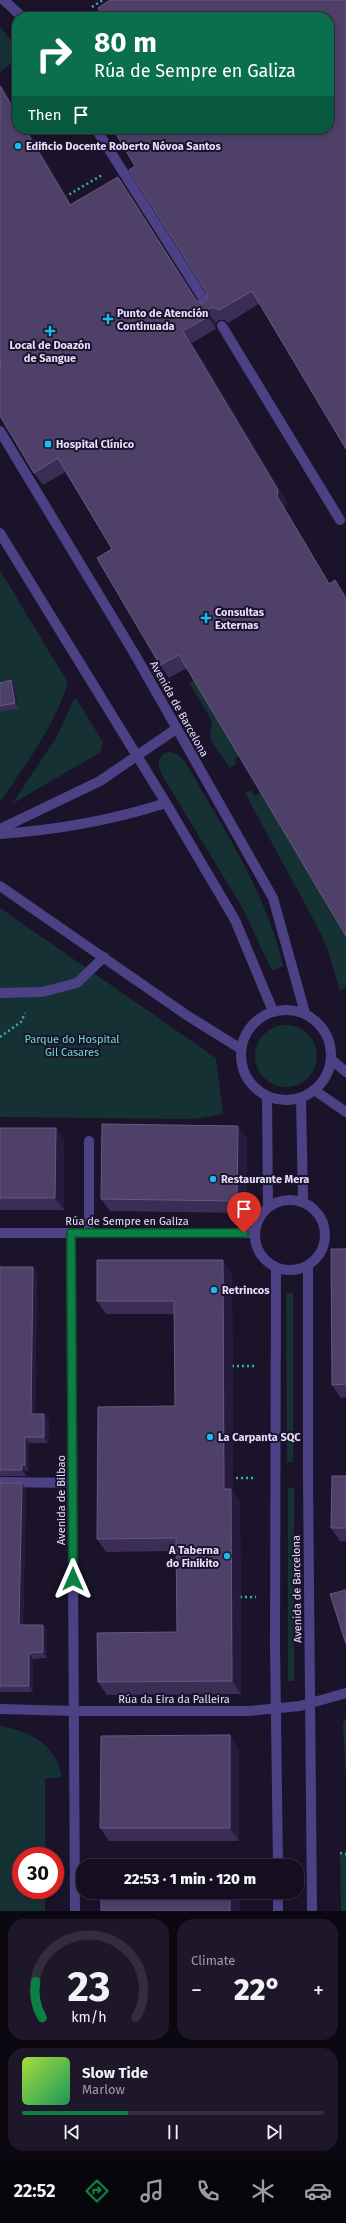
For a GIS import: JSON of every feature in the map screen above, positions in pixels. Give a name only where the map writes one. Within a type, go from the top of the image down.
[{"type":"street","points":[[4,0],[17,12]]},
{"type":"street","points":[[99,134],[210,309]]},
{"type":"street","points":[[222,326],[340,520]]},
{"type":"street","name":"Avenida de Barcelona","points":[[0,431],[130,646],[273,898],[306,1013]]},
{"type":"street","points":[[0,533],[166,803],[235,920],[273,1011]]},
{"type":"street","points":[[0,829],[100,781],[176,729]]},
{"type":"street","points":[[0,834],[47,830],[166,803]]},
{"type":"street","points":[[0,886],[188,1016],[241,1049]]},
{"type":"street","points":[[0,993],[42,992],[77,983],[104,957]]},
{"type":"street","points":[[290,1010],[306,1013],[317,1021],[326,1032],[330,1045],[331,1059],[329,1070],[314,1090],[301,1098],[278,1100],[267,1096],[255,1088],[246,1076],[242,1063],[241,1049],[245,1036],[252,1025],[262,1016],[273,1011],[290,1010]]},
{"type":"street","points":[[331,1059],[346,1072]]},
{"type":"street","points":[[314,1090],[346,1112]]},
{"type":"street","points":[[267,1096],[268,1207]]},
{"type":"street","points":[[301,1098],[303,1201]]},
{"type":"street","points":[[89,1141],[89,1233]]},
{"type":"street","points":[[285,1199],[303,1201],[313,1207],[326,1226],[326,1238],[323,1249],[317,1259],[308,1266],[298,1270],[276,1268],[260,1254],[255,1242],[257,1223],[268,1207],[285,1199]]},
{"type":"street","name":"Rúa de Sempre en Galiza","points":[[0,1233],[255,1233]]},
{"type":"street","name":"Avenida de Bilbao","points":[[71,1233],[75,1911]]},
{"type":"street","name":"Avenida de Barcelona","points":[[308,1266],[312,1911]]},
{"type":"street","name":"Avenida de Barcelona","points":[[276,1268],[275,1637],[278,1859]]},
{"type":"street","points":[[0,1482],[73,1483]]},
{"type":"street","name":"Rúa da Eira da Palleira","points":[[0,1709],[74,1711],[249,1711],[310,1704],[346,1692]]},
{"type":"street","points":[[278,1899],[278,1911]]},
{"type":"path","points":[[92,7],[103,0]]},
{"type":"path","points":[[59,201],[118,165]]},
{"type":"path","points":[[0,1037],[21,1022]]},
{"type":"path","points":[[232,1366],[257,1366]]},
{"type":"path","points":[[226,1478],[257,1478]]},
{"type":"path","points":[[240,1597],[258,1597]]},
{"type":"path","points":[[340,1853],[346,1854]]},
{"type":"green space","points":[[0,27],[12,41],[12,63],[0,72]]},
{"type":"green space","points":[[0,570],[68,683],[47,730],[0,802]]},
{"type":"green space","points":[[195,680],[240,756],[234,759],[237,763],[230,768],[210,739],[212,721],[189,682]]},
{"type":"green space","points":[[75,697],[103,742],[101,752],[12,804],[56,738]]},
{"type":"green space","points":[[170,752],[177,754],[184,760],[228,835],[254,885],[265,911],[283,966],[272,971],[243,909],[162,775],[159,761],[164,753]]},
{"type":"green space","points":[[251,791],[255,796],[262,792],[346,934],[346,986],[340,991],[328,950],[318,928],[245,793]]},
{"type":"green space","name":"Parque do Hospital Gil Casares","points":[[0,908],[216,1058],[223,1114],[194,1119],[0,1117]]},
{"type":"green space","points":[[280,1025],[292,1025],[308,1034],[315,1044],[317,1056],[315,1068],[308,1078],[292,1087],[280,1087],[269,1082],[260,1073],[255,1062],[255,1050],[260,1039],[269,1030]]},
{"type":"green space","points":[[286,1293],[293,1293],[293,1462],[287,1462]]},
{"type":"green space","points":[[288,1488],[294,1488],[294,1681],[288,1681]]},
{"type":"green space","points":[[346,1718],[346,1780],[343,1724]]},
{"type":"green space","points":[[0,1726],[22,1732],[40,1741],[54,1756],[59,1765],[62,1777],[45,1779],[45,1847],[12,1847],[12,1899],[45,1899],[45,1911],[0,1911]]},
{"type":"green space","points":[[340,1853],[346,1854],[346,1911],[341,1911]]},
{"type":"building","points":[[110,0],[346,0],[346,449],[252,291],[219,310],[216,308],[210,308],[207,311],[208,317],[183,331],[278,490],[277,496],[329,584],[335,580],[346,599],[346,936],[179,655],[160,665],[97,558],[112,549],[58,458],[34,473],[0,416],[0,86],[12,106],[12,134],[28,134],[70,205],[118,177],[196,300],[202,303],[207,299],[207,293],[129,170],[135,166],[116,134],[334,134],[334,12],[100,12],[98,8]]},
{"type":"building","points":[[11,680],[15,703],[0,706],[0,683]]},
{"type":"building","points":[[102,1124],[238,1126],[237,1201],[101,1199]]},
{"type":"building","points":[[0,1128],[56,1128],[55,1198],[0,1198]]},
{"type":"building","points":[[331,1249],[346,1249],[346,1384],[332,1385]]},
{"type":"building","points":[[97,1260],[223,1260],[224,1489],[231,1489],[232,1681],[98,1682],[97,1633],[177,1632],[176,1538],[97,1539],[98,1407],[175,1406],[174,1301],[97,1301]]},
{"type":"building","points":[[0,1267],[33,1267],[31,1414],[44,1414],[44,1437],[25,1437],[25,1465],[22,1464],[22,1470],[0,1470]]},
{"type":"building","points":[[332,1476],[346,1476],[346,1528],[331,1528]]},
{"type":"building","points":[[0,1483],[22,1483],[19,1625],[43,1625],[43,1652],[29,1653],[29,1686],[0,1686]]},
{"type":"building","points":[[346,1590],[346,1644],[330,1594]]},
{"type":"building","points":[[230,1735],[230,1828],[100,1828],[101,1736]]},
{"type":"building","points":[[101,1899],[230,1899],[230,1911],[101,1911]]},
{"type":"place","name":"Edificio Docente Roberto Nóvoa Santos","points":[[18,146]]},
{"type":"place","name":"Punto de Atención Continuada","points":[[108,319]]},
{"type":"place","name":"Local de Doazón de Sangue","points":[[50,331]]},
{"type":"place","name":"Hospital Clínico","points":[[48,444]]},
{"type":"place","name":"Consultas Externas","points":[[206,618]]},
{"type":"place","name":"Restaurante Mera","points":[[213,1179]]},
{"type":"place","name":"Retrincos","points":[[214,1290]]},
{"type":"place","name":"La Carpanta SQC","points":[[210,1437]]},
{"type":"place","name":"A Taberna do Finikito","points":[[227,1556]]},
{"type":"route","points":[[73,1579],[71,1233],[244,1233]]}]
